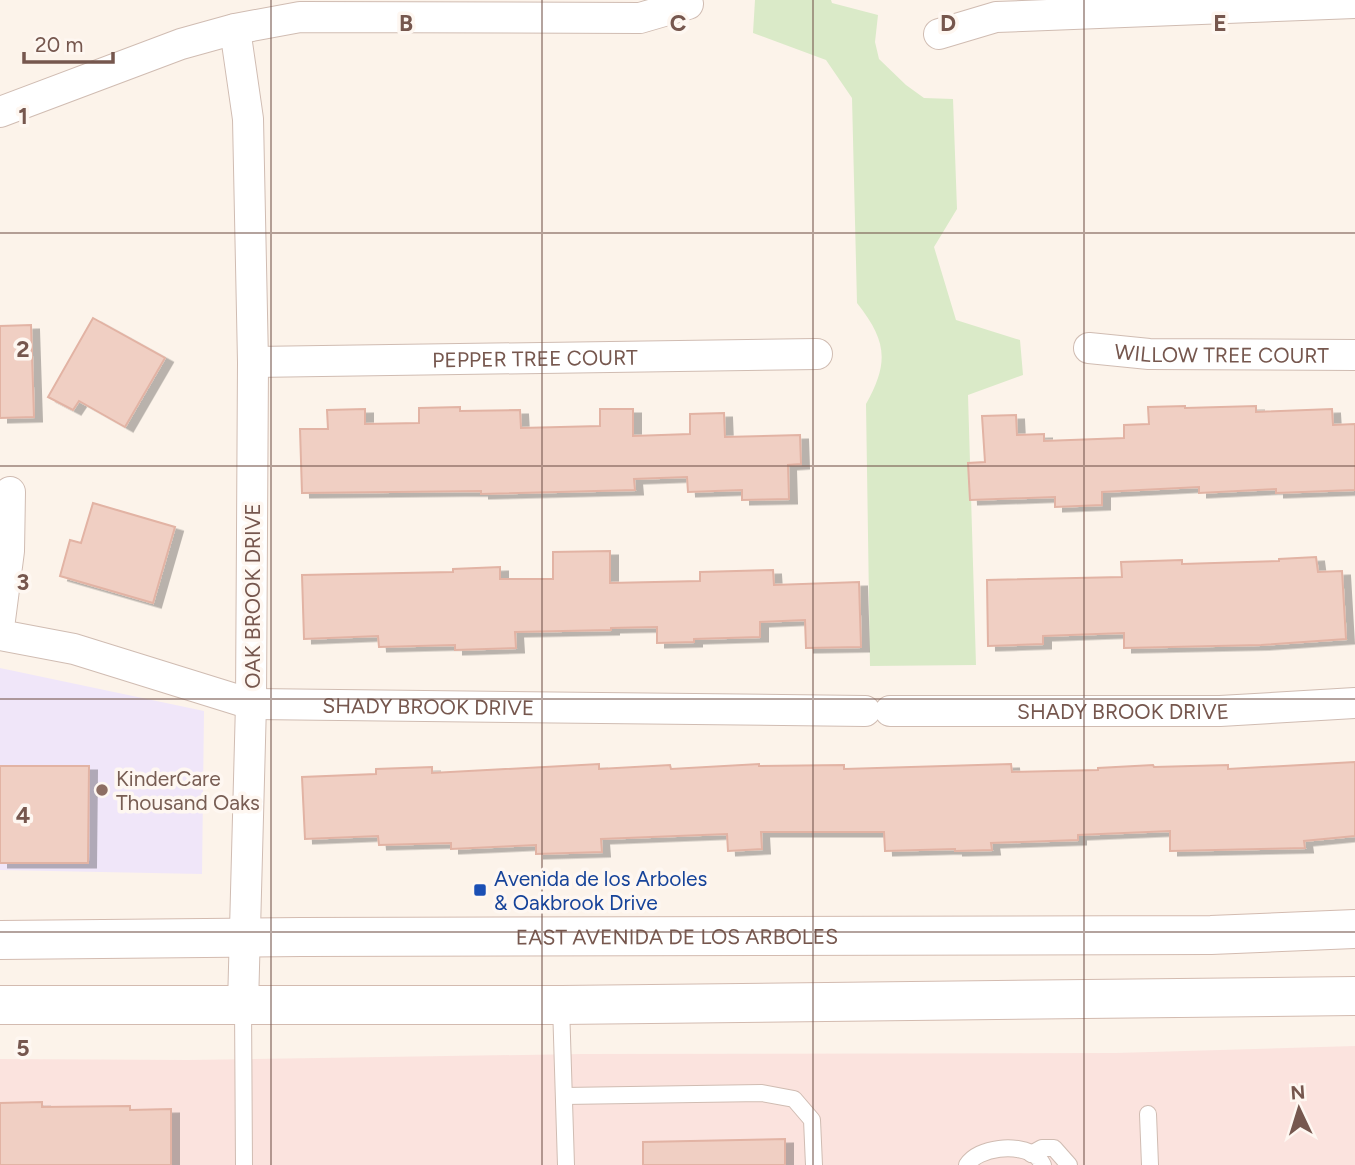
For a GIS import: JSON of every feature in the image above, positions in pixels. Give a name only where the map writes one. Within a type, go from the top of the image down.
[{"type":"main road","name":"EAST AVENIDA DE LOS ARBOLES","points":[[0,940],[1211,935],[1355,929]]},
{"type":"main road","points":[[0,1005],[561,1004],[1355,996]]},
{"type":"street","points":[[939,34],[996,17],[1355,3]]},
{"type":"street","points":[[0,112],[181,44],[235,29],[300,17],[640,18],[688,4]]},
{"type":"street","name":"OAK BROOK DRIVE","points":[[235,29],[248,119],[253,362],[251,704],[243,1005]]},
{"type":"street","name":"WILLOW TREE COURT","points":[[1089,348],[1149,354],[1355,355]]},
{"type":"street","name":"PEPPER TREE COURT","points":[[253,362],[817,354]]},
{"type":"street","points":[[0,620],[9,551],[10,492]]},
{"type":"street","name":"SHADY BROOK DRIVE","points":[[0,635],[74,649],[251,704],[877,711],[1220,711],[1355,703]]},
{"type":"lane","points":[[561,1004],[566,1165]]},
{"type":"lane","name":"OAK BROOK DRIVE","points":[[243,1005],[244,1165]]},
{"type":"lane","points":[[564,1096],[762,1093],[794,1099],[813,1120],[814,1165]]},
{"type":"lane","points":[[1148,1114],[1150,1165]]},
{"type":"lane","points":[[967,1165],[972,1157],[992,1149],[1023,1150],[1037,1159],[1042,1148],[1054,1149],[1069,1165]]},
{"type":"shaded area","name":"KinderCare Thousand Oaks","points":[[0,668],[204,711],[202,874],[0,870]]},
{"type":"shaded area","points":[[1355,1046],[1355,1165],[0,1165],[0,1059],[1116,1053]]},
{"type":"green space","points":[[755,0],[831,0],[832,3],[878,15],[875,42],[879,59],[924,98],[953,99],[957,209],[934,247],[956,320],[1020,340],[1023,375],[968,395],[976,665],[870,666],[866,404],[879,375],[881,351],[874,328],[857,303],[852,98],[826,60],[753,33]]},
{"type":"building","points":[[93,318],[165,358],[125,427],[79,401],[73,410],[48,397]]},
{"type":"building","points":[[31,325],[34,417],[0,418],[0,326]]},
{"type":"building","points":[[1256,406],[1256,412],[1332,409],[1333,425],[1355,424],[1355,490],[1276,493],[1276,489],[1199,493],[1199,487],[1102,492],[1102,505],[1055,507],[1055,497],[970,500],[968,463],[985,462],[982,416],[1016,415],[1017,435],[1044,434],[1044,441],[1124,438],[1124,425],[1149,424],[1148,407]]},
{"type":"building","points":[[460,407],[460,411],[520,410],[521,428],[600,426],[600,409],[633,409],[633,436],[690,434],[690,414],[724,413],[725,437],[800,435],[801,464],[788,465],[789,499],[742,500],[742,490],[688,492],[687,477],[634,479],[635,490],[481,494],[481,491],[302,493],[300,429],[328,429],[327,410],[365,409],[365,424],[419,423],[419,408]]},
{"type":"building","points":[[93,503],[175,527],[153,603],[60,576],[70,540],[81,543]]},
{"type":"building","points":[[610,551],[610,583],[700,581],[700,572],[773,570],[774,585],[859,582],[861,647],[806,648],[805,620],[760,622],[760,637],[694,639],[694,642],[657,643],[657,627],[515,632],[516,648],[455,650],[455,645],[379,647],[378,636],[304,639],[302,575],[453,572],[453,569],[500,567],[500,579],[553,579],[553,552]]},
{"type":"building","points":[[1316,557],[1318,572],[1342,571],[1346,639],[1261,645],[1124,648],[1124,633],[1043,636],[1043,644],[988,646],[987,580],[1122,577],[1121,562],[1182,560],[1182,564]]},
{"type":"building","points":[[1355,762],[1355,836],[1304,841],[1305,848],[1170,851],[1170,831],[1078,835],[1078,840],[991,843],[992,850],[955,851],[885,851],[884,832],[761,832],[762,849],[728,851],[727,834],[601,839],[602,852],[536,854],[536,845],[451,849],[451,843],[379,845],[378,836],[305,839],[302,777],[376,774],[376,769],[432,767],[432,773],[599,764],[599,769],[670,765],[671,769],[759,764],[844,765],[844,769],[1011,764],[1012,772],[1098,770],[1153,765],[1228,765],[1228,769]]},
{"type":"building","points":[[0,766],[89,766],[88,863],[0,863]]},
{"type":"building","points":[[42,1102],[42,1107],[130,1106],[130,1110],[171,1109],[171,1165],[0,1165],[0,1103]]},
{"type":"building","points":[[785,1139],[785,1165],[643,1165],[643,1142]]},
{"type":"place","name":"KinderCare Thousand Oaks","points":[[102,790]]},
{"type":"place","name":"Avenida de los Arboles & Oakbrook Drive","points":[[480,890]]}]
